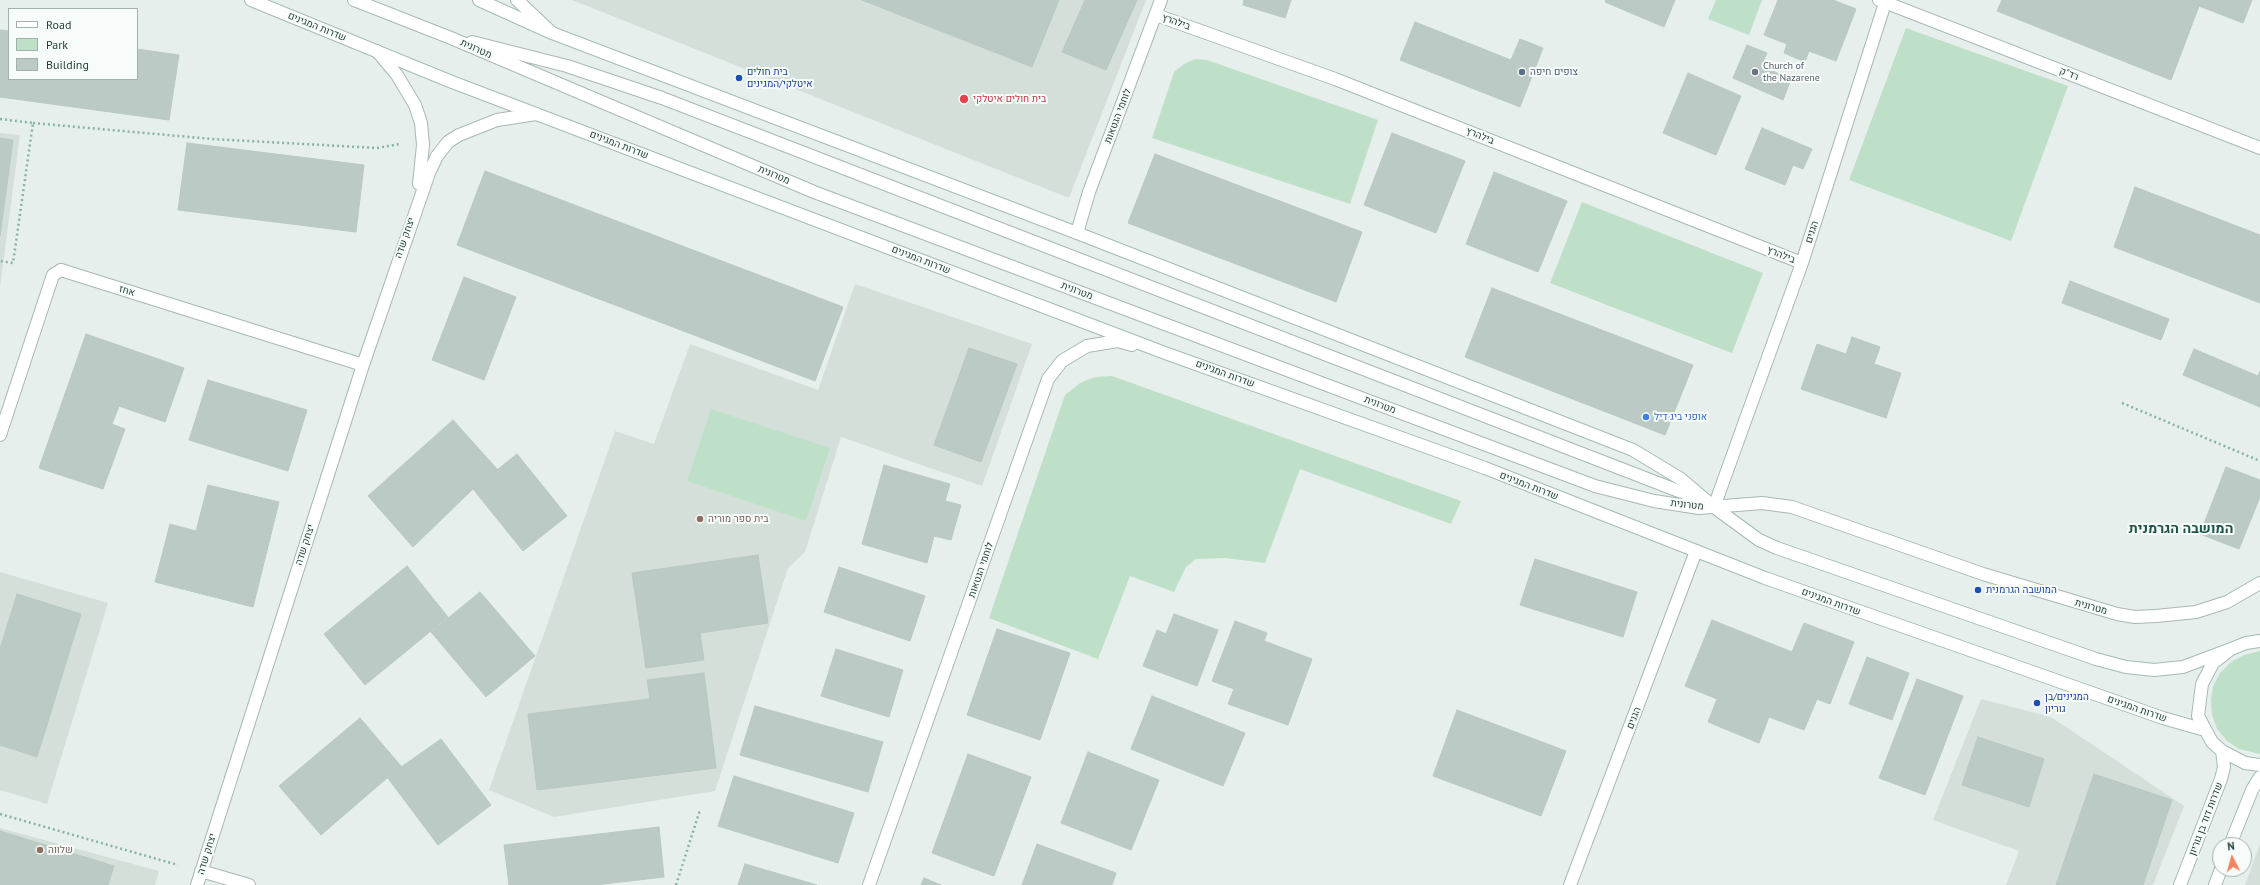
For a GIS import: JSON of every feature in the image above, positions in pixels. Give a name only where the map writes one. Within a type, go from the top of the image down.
[{"type":"street","name":"שדרות המגינים","points":[[251,0],[424,71],[536,114],[1165,353],[1485,468],[1765,578],[1936,640],[2164,718],[2205,730]]},
{"type":"street","name":"מטרונית","points":[[354,0],[451,38],[814,192],[1580,480],[1654,501],[1699,508],[1762,503],[1792,507],[1983,574],[2102,611],[2129,616],[2156,616],[2196,612],[2227,602],[2260,583]]},
{"type":"street","points":[[479,0],[552,33],[1077,233],[1633,450],[1681,479],[1714,507],[1759,540],[1777,548],[2096,659],[2126,667],[2154,670],[2183,667],[2246,643],[2260,641]]},
{"type":"street","points":[[518,0],[552,33]]},
{"type":"street","name":"לוחמי הגטאות","points":[[1077,233],[1089,192],[1161,0]]},
{"type":"street","name":"רד\"ק","points":[[1883,1],[2260,148]]},
{"type":"street","name":"הגנים","points":[[1714,507],[1802,263],[1883,1]]},
{"type":"street","name":"בילהרץ","points":[[1156,15],[1335,79],[1802,263]]},
{"type":"street","name":"מטרונית","points":[[451,38],[479,43],[567,66],[662,98],[1659,483],[1714,507]]},
{"type":"street","name":"יצחק שדה","points":[[377,51],[397,75],[415,105],[420,123],[422,141],[420,176],[415,207]]},
{"type":"street","name":"יצחק שדה","points":[[198,885],[362,364],[415,207],[429,173],[437,156],[448,142],[458,134],[476,126],[503,119],[536,114]]},
{"type":"street","name":"אחז","points":[[0,435],[48,287],[53,275],[61,270],[362,364]]},
{"type":"street","name":"לוחמי הגטאות","points":[[869,885],[1048,379],[1062,361],[1087,346],[1118,341],[1165,353]]},
{"type":"street","name":"הגנים","points":[[1570,885],[1696,551]]},
{"type":"street","points":[[2231,649],[2213,663],[2202,684],[2198,716],[2212,742],[2222,751],[2246,763],[2260,765]]},
{"type":"street","name":"שדרות דוד בן גוריון","points":[[2180,885],[2221,779],[2224,767],[2222,751]]},
{"type":"street","points":[[2233,837],[2252,790],[2260,777]]},
{"type":"street","points":[[201,872],[248,885]]},
{"type":"path","points":[[0,119],[212,139],[377,148],[422,141]]},
{"type":"path","points":[[0,261],[14,263],[33,123]]},
{"type":"path","points":[[2122,403],[2260,461]]},
{"type":"path","points":[[676,885],[700,810]]},
{"type":"path","points":[[0,814],[201,872]]},
{"type":"shaded area","name":"בית חולים איטלקי","points":[[572,0],[1146,0],[1069,198]]},
{"type":"shaded area","points":[[0,133],[20,135],[0,287]]},
{"type":"shaded area","name":"בית ספר מוריה","points":[[855,284],[1032,344],[982,486],[841,437],[805,552],[788,568],[715,791],[554,817],[489,790],[615,431],[654,444],[690,344],[818,390]]},
{"type":"shaded area","points":[[0,572],[108,603],[47,804],[0,790]]},
{"type":"shaded area","points":[[1981,699],[2051,717],[2184,806],[2153,885],[2006,885],[2019,851],[1933,820]]},
{"type":"shaded area","name":"שלווה","points":[[0,828],[159,871],[155,885],[0,885]]},
{"type":"shaded area","points":[[2260,844],[2260,885],[2245,885],[2248,877],[2252,877],[2252,866]]},
{"type":"green space","points":[[1716,0],[1762,0],[1749,35],[1708,19]]},
{"type":"green space","points":[[1906,28],[2068,86],[2011,241],[1849,180]]},
{"type":"green space","points":[[1195,59],[1207,60],[1378,120],[1350,204],[1152,138],[1174,72],[1184,64]]},
{"type":"green space","points":[[1582,202],[1763,273],[1732,353],[1550,283]]},
{"type":"green space","points":[[1112,376],[1461,501],[1451,524],[1300,469],[1265,563],[1226,558],[1196,559],[1186,567],[1174,592],[1130,576],[1098,659],[989,618],[1065,395],[1080,383],[1095,377]]},
{"type":"green space","points":[[711,409],[830,448],[806,521],[687,481]]},
{"type":"green space","points":[[2260,651],[2260,754],[2239,749],[2227,741],[2217,729],[2212,715],[2211,700],[2213,686],[2220,673],[2231,662],[2244,655]]},
{"type":"building","name":"בית חולים איטלקי","points":[[862,0],[1059,0],[1032,67]]},
{"type":"building","points":[[1085,0],[1137,0],[1106,70],[1062,52]]},
{"type":"building","points":[[1244,0],[1291,0],[1285,18],[1243,5]]},
{"type":"building","points":[[1606,0],[1675,0],[1664,27],[1605,2]]},
{"type":"building","points":[[1778,0],[1833,0],[1856,9],[1836,61],[1809,51],[1805,62],[1784,53],[1787,44],[1764,35]]},
{"type":"building","points":[[2002,0],[2252,0],[2243,23],[2199,6],[2171,80],[1997,11]]},
{"type":"building","points":[[1415,22],[1511,60],[1520,39],[1543,48],[1520,107],[1400,60]]},
{"type":"building","points":[[0,30],[8,31],[8,80],[138,80],[138,49],[179,55],[169,120],[0,97]]},
{"type":"building","name":"Church of the Nazarene","points":[[1747,45],[1767,53],[1761,66],[1791,79],[1783,100],[1733,78]]},
{"type":"building","points":[[1688,73],[1741,96],[1716,155],[1663,133]]},
{"type":"building","points":[[1762,128],[1812,149],[1803,169],[1793,165],[1785,185],[1745,169]]},
{"type":"building","points":[[1392,133],[1465,161],[1436,233],[1364,205]]},
{"type":"building","points":[[0,138],[13,140],[0,236]]},
{"type":"building","points":[[187,143],[364,165],[356,232],[178,210]]},
{"type":"building","points":[[1155,154],[1362,232],[1336,302],[1128,223]]},
{"type":"building","points":[[485,171],[843,307],[815,381],[457,245]]},
{"type":"building","points":[[1494,172],[1567,201],[1538,272],[1466,244]]},
{"type":"building","points":[[2135,187],[2260,235],[2260,303],[2114,247]]},
{"type":"building","points":[[464,277],[516,297],[484,380],[432,360]]},
{"type":"building","points":[[2070,281],[2169,319],[2161,340],[2062,303]]},
{"type":"building","points":[[1492,288],[1693,365],[1665,435],[1465,357]]},
{"type":"building","points":[[86,334],[184,368],[165,422],[119,406],[112,424],[125,429],[103,489],[39,468]]},
{"type":"building","points":[[1852,337],[1880,347],[1874,364],[1901,373],[1886,418],[1801,389],[1817,344],[1846,354]]},
{"type":"building","points":[[969,348],[1017,364],[981,462],[934,445]]},
{"type":"building","points":[[2194,349],[2258,376],[2260,371],[2260,407],[2183,375]]},
{"type":"building","points":[[208,380],[307,410],[288,471],[189,440]]},
{"type":"building","points":[[453,420],[497,469],[473,489],[413,547],[368,496]]},
{"type":"building","points":[[517,454],[567,516],[523,551],[473,489]]},
{"type":"building","points":[[884,465],[950,484],[945,501],[961,505],[951,540],[934,536],[927,563],[862,544]]},
{"type":"building","points":[[2226,467],[2260,480],[2260,497],[2239,549],[2200,534]]},
{"type":"building","points":[[208,485],[279,502],[253,607],[155,582],[170,524],[196,531]]},
{"type":"building","points":[[758,555],[768,623],[700,633],[704,660],[646,668],[632,573]]},
{"type":"building","points":[[1535,559],[1637,592],[1623,637],[1520,605]]},
{"type":"building","points":[[407,566],[448,617],[365,685],[324,634]]},
{"type":"building","points":[[839,567],[925,596],[910,641],[824,612]]},
{"type":"building","points":[[480,592],[535,656],[486,697],[431,632]]},
{"type":"building","points":[[17,594],[81,614],[37,757],[0,745],[0,649]]},
{"type":"building","points":[[1174,614],[1218,630],[1197,686],[1143,666],[1157,630],[1166,634]]},
{"type":"building","points":[[1712,620],[1792,652],[1804,623],[1854,642],[1830,704],[1817,699],[1804,730],[1769,717],[1759,743],[1708,722],[1717,699],[1685,686]]},
{"type":"building","points":[[1235,621],[1267,633],[1264,641],[1312,659],[1288,725],[1228,704],[1234,689],[1212,681]]},
{"type":"building","points":[[997,629],[1070,653],[1040,740],[967,715]]},
{"type":"building","points":[[836,649],[903,670],[889,717],[821,696]]},
{"type":"building","points":[[1867,657],[1909,673],[1892,720],[1849,704]]},
{"type":"building","points":[[704,673],[716,768],[537,790],[528,714],[650,699],[647,680]]},
{"type":"building","points":[[1917,679],[1963,696],[1925,795],[1879,778]]},
{"type":"building","points":[[1152,696],[1245,733],[1223,786],[1131,749]]},
{"type":"building","points":[[755,706],[883,742],[868,792],[740,755]]},
{"type":"building","points":[[1457,710],[1566,751],[1541,816],[1433,776]]},
{"type":"building","points":[[360,718],[401,766],[321,835],[279,786]]},
{"type":"building","points":[[1978,737],[2044,759],[2029,807],[1962,785]]},
{"type":"building","points":[[441,739],[491,805],[438,845],[387,777]]},
{"type":"building","points":[[1088,752],[1159,780],[1131,850],[1061,823]]},
{"type":"building","points":[[968,754],[1031,777],[994,876],[932,853]]},
{"type":"building","points":[[2094,774],[2172,800],[2143,885],[2056,885]]},
{"type":"building","points":[[734,776],[854,813],[838,863],[718,826]]},
{"type":"building","points":[[659,827],[664,877],[595,885],[509,885],[504,845]]},
{"type":"building","name":"שלווה","points":[[0,831],[114,866],[108,885],[0,885]]},
{"type":"building","points":[[1037,844],[1116,873],[1112,885],[1022,885]]},
{"type":"building","points":[[745,864],[817,885],[738,885]]},
{"type":"building","points":[[924,878],[941,885],[921,885]]},
{"type":"place","name":"צופים חיפה","points":[[1522,72]]},
{"type":"place","name":"Church of the Nazarene","points":[[1755,72]]},
{"type":"place","name":"בית חולים איטלקי/המגינים","points":[[739,78]]},
{"type":"place","name":"בית חולים איטלקי","points":[[964,99]]},
{"type":"place","name":"אופני ביג דיל","points":[[1646,417]]},
{"type":"place","name":"בית ספר מוריה","points":[[700,519]]},
{"type":"place","name":"המושבה הגרמנית","points":[[1978,590]]},
{"type":"place","name":"המגינים/בן גוריון","points":[[2037,703]]},
{"type":"place","name":"שלווה","points":[[40,850]]},
{"type":"district","name":"המושבה הגרמנית","points":[[2181,529]]}]
